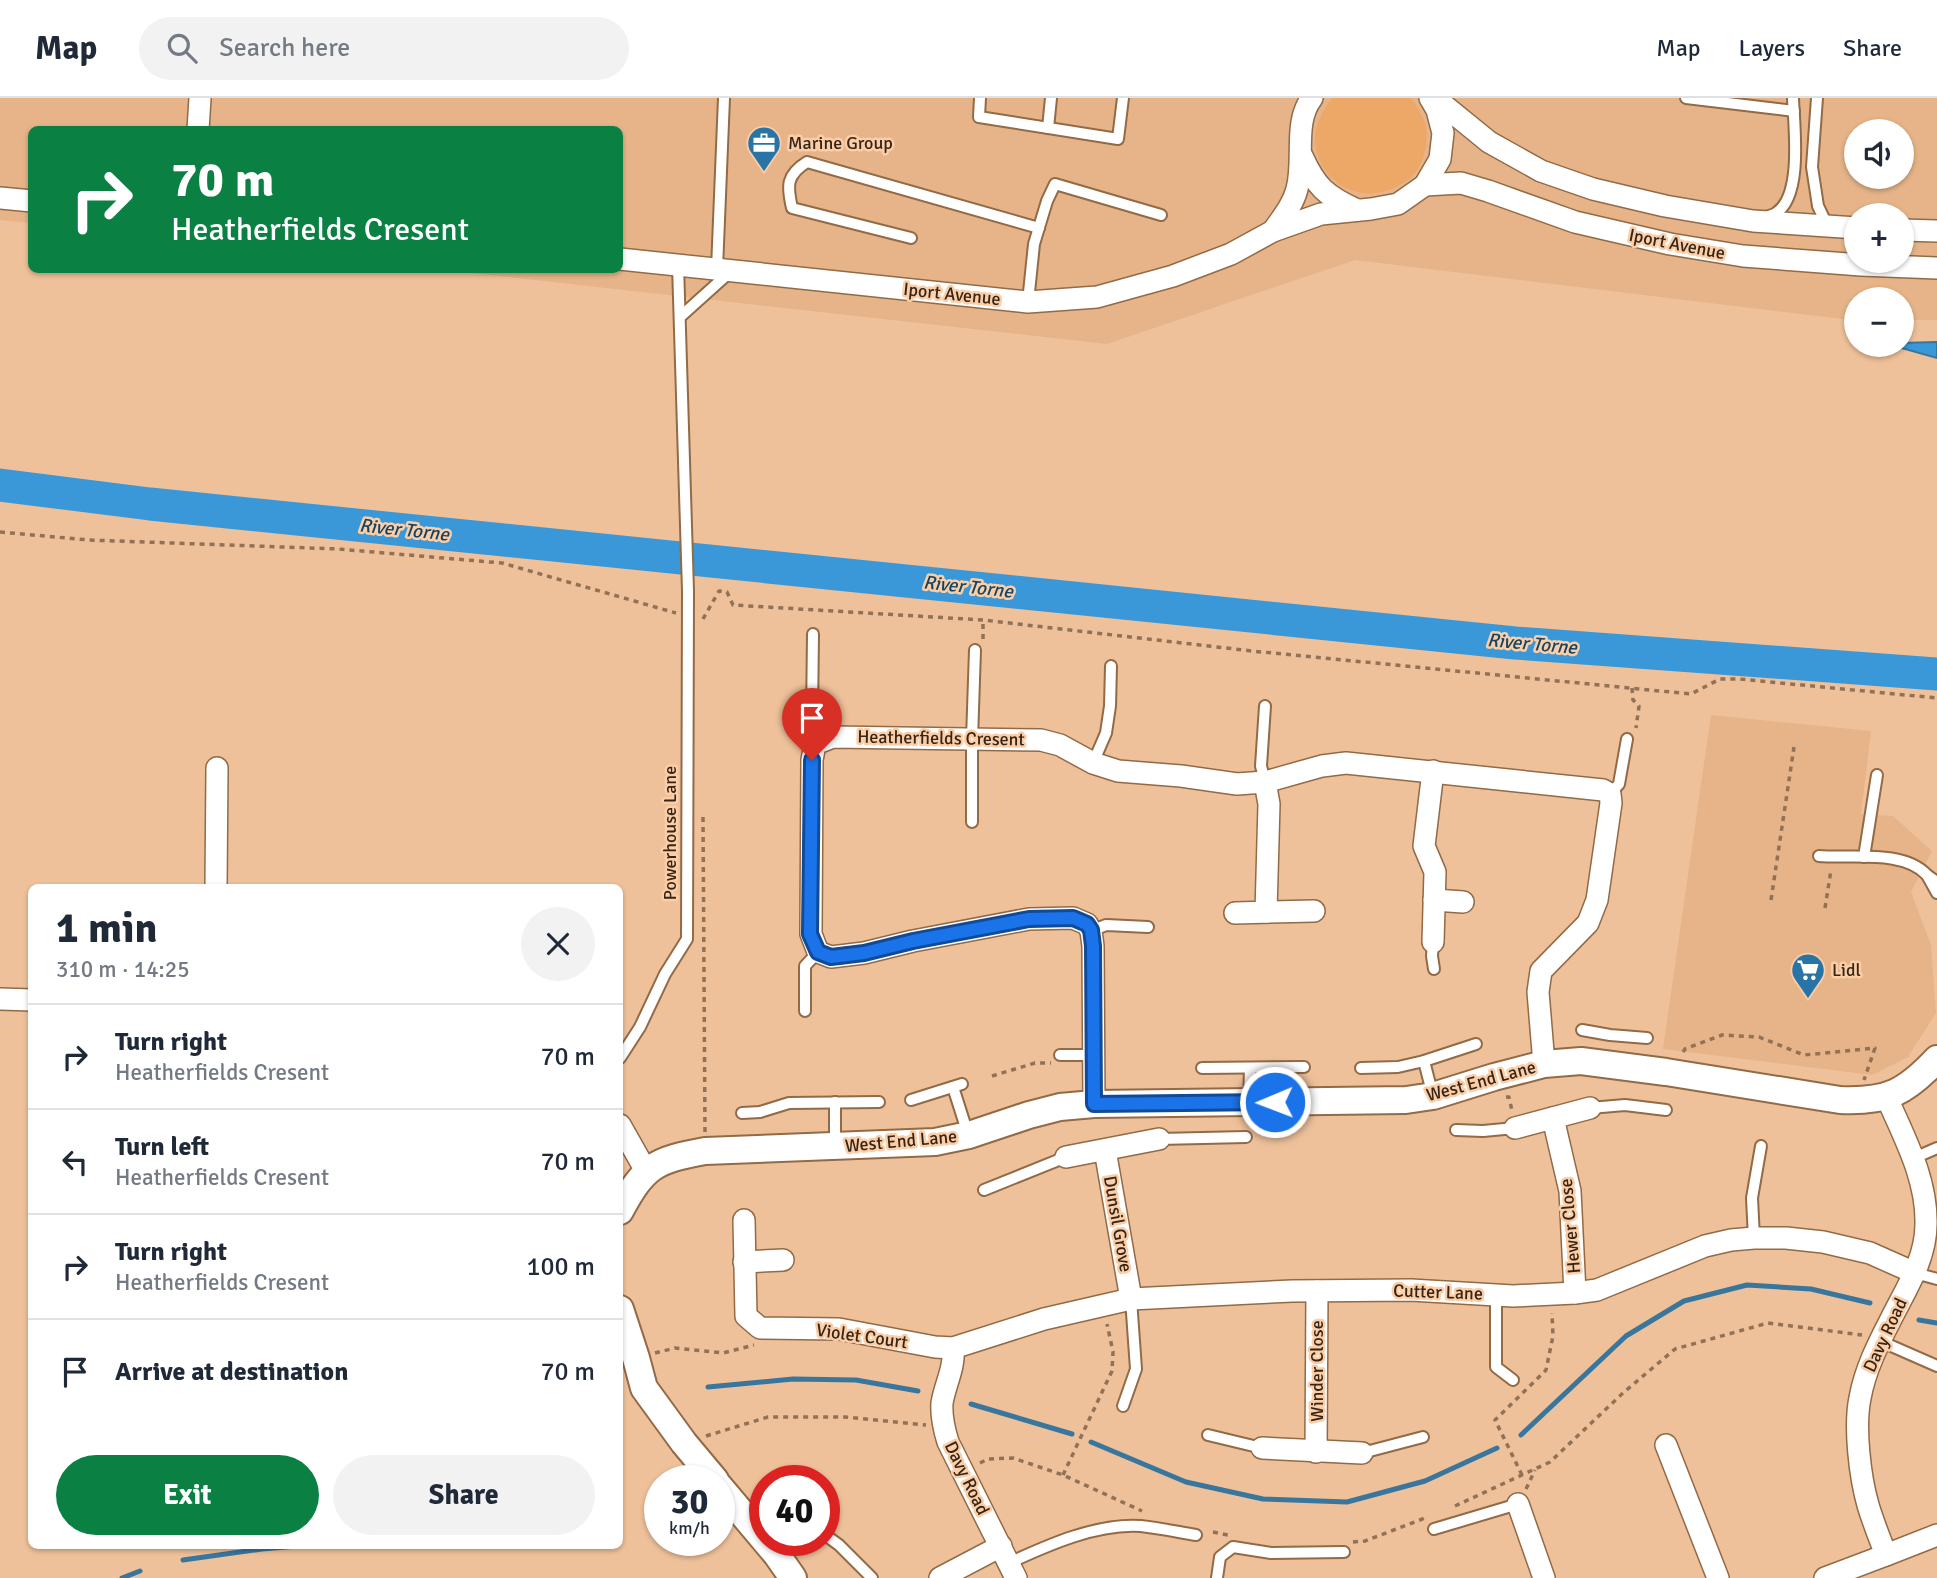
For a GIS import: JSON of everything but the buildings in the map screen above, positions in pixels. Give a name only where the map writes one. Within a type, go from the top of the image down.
[{"type":"street","points":[[198,126],[200,98]]},
{"type":"street","name":"Iport Avenue","points":[[1273,231],[1292,203],[1298,187],[1302,156],[1300,127],[1311,98]]},
{"type":"street","name":"Iport Avenue","points":[[623,259],[1028,302],[1097,297],[1173,276],[1231,254],[1273,231],[1321,214],[1398,204],[1425,185],[1440,159],[1443,133],[1433,98]]},
{"type":"street","name":"Iport Avenue","points":[[1433,98],[1489,142],[1541,171],[1592,190],[1753,221],[1844,228]]},
{"type":"street","points":[[1302,156],[1311,176],[1324,191],[1357,210]]},
{"type":"street","name":"Iport Avenue","points":[[1425,185],[1461,183],[1575,222],[1670,244],[1743,256],[1937,268]]},
{"type":"street","points":[[0,198],[28,201]]},
{"type":"street","points":[[1914,230],[1937,231]]},
{"type":"street","name":"Heatherfields Cresent","points":[[815,744],[833,737],[1041,740],[1060,745],[1093,763],[1118,771],[1237,784],[1265,782],[1322,765],[1346,762],[1603,790],[1610,794]]},
{"type":"street","points":[[815,744],[812,760],[810,934],[818,952],[831,957],[864,953],[1029,919],[1073,918],[1087,924],[1091,930],[1093,946],[1094,1104]]},
{"type":"street","points":[[216,884],[217,768]]},
{"type":"street","points":[[1433,771],[1424,846],[1435,872],[1433,942]]},
{"type":"street","points":[[1265,782],[1269,804],[1266,912]]},
{"type":"street","points":[[1544,1064],[1538,992],[1541,971],[1588,923],[1597,900],[1610,794]]},
{"type":"street","points":[[1434,900],[1463,902]]},
{"type":"street","points":[[1235,913],[1314,911]]},
{"type":"street","points":[[0,999],[28,1000]]},
{"type":"street","name":"West End Lane","points":[[646,1171],[673,1157],[705,1151],[934,1142],[969,1135],[1060,1107],[1094,1104],[1406,1100],[1433,1096],[1544,1064],[1581,1061],[1608,1049],[1666,1072],[1857,1101],[1887,1098],[1921,1076],[1937,1059]]},
{"type":"street","name":"Davy Road","points":[[1886,1555],[1867,1504],[1858,1444],[1859,1401],[1869,1365],[1915,1273],[1925,1244],[1926,1224],[1924,1189],[1887,1098]]},
{"type":"street","points":[[1515,1128],[1590,1108]]},
{"type":"street","name":"Hewer Close","points":[[1553,1118],[1570,1191],[1575,1293]]},
{"type":"street","points":[[623,1130],[646,1171],[623,1206]]},
{"type":"street","name":"Dunsil Grove","points":[[1066,1157],[1159,1139]]},
{"type":"street","name":"Dunsil Grove","points":[[1105,1150],[1130,1298]]},
{"type":"street","points":[[744,1220],[746,1315],[760,1328]]},
{"type":"street","name":"Cutter Lane","points":[[953,1348],[1044,1319],[1130,1298],[1317,1291],[1411,1290],[1496,1295],[1597,1290],[1705,1246],[1754,1238],[1822,1242],[1870,1252],[1915,1273]]},
{"type":"street","points":[[744,1262],[783,1260]]},
{"type":"street","name":"Winder Close","points":[[1316,1452],[1317,1291]]},
{"type":"street","points":[[623,1318],[644,1388],[702,1465]]},
{"type":"street","name":"Violet Court","points":[[760,1328],[839,1329],[953,1348]]},
{"type":"street","name":"Davy Road","points":[[953,1348],[954,1361],[942,1402],[948,1442],[1008,1562]]},
{"type":"street","points":[[1666,1445],[1718,1578]]},
{"type":"street","points":[[1262,1448],[1362,1453]]},
{"type":"street","points":[[1518,1504],[1544,1578]]},
{"type":"street","points":[[735,1505],[793,1578]]},
{"type":"street","points":[[1825,1578],[1937,1535]]},
{"type":"street","points":[[940,1578],[1008,1562]]},
{"type":"lane","points":[[680,317],[724,270],[724,98]]},
{"type":"lane","points":[[980,98],[979,117],[1118,139],[1123,98]]},
{"type":"lane","points":[[1048,128],[1051,98]]},
{"type":"lane","points":[[1686,98],[1794,111]]},
{"type":"lane","points":[[1753,221],[1777,213],[1789,197],[1795,172],[1793,98]]},
{"type":"lane","points":[[1817,98],[1812,167],[1818,206],[1828,227]]},
{"type":"lane","points":[[911,239],[792,208],[788,188],[794,170],[807,162],[1039,228]]},
{"type":"lane","points":[[1028,302],[1034,244],[1055,184],[1161,215]]},
{"type":"lane","points":[[678,265],[680,317]]},
{"type":"lane","name":"Powerhouse Lane","points":[[623,1053],[640,1027],[665,974],[687,939],[688,591],[680,317]]},
{"type":"lane","points":[[813,634],[812,717],[815,744]]},
{"type":"lane","points":[[972,822],[975,650]]},
{"type":"lane","points":[[1093,763],[1106,733],[1111,666]]},
{"type":"lane","points":[[1265,706],[1261,765],[1265,782]]},
{"type":"lane","points":[[1610,794],[1619,784],[1627,739]]},
{"type":"lane","points":[[1864,857],[1877,775]]},
{"type":"lane","points":[[1819,856],[1883,857],[1905,862],[1923,870],[1932,879],[1937,893]]},
{"type":"lane","points":[[1091,930],[1106,925],[1148,927]]},
{"type":"lane","points":[[1433,942],[1434,969]]},
{"type":"lane","points":[[805,1012],[805,966],[818,952]]},
{"type":"lane","points":[[1582,1030],[1608,1049],[1647,1038]]},
{"type":"lane","points":[[1361,1068],[1398,1067],[1476,1044]]},
{"type":"lane","points":[[1059,1059],[1094,1055]]},
{"type":"lane","points":[[1424,1061],[1433,1096]]},
{"type":"lane","points":[[1202,1068],[1304,1067]]},
{"type":"lane","points":[[1249,1102],[1250,1068]]},
{"type":"lane","points":[[911,1100],[958,1086],[969,1135]]},
{"type":"lane","points":[[835,1102],[835,1147]]},
{"type":"lane","points":[[742,1112],[760,1112],[789,1103],[879,1102]]},
{"type":"lane","points":[[1590,1108],[1625,1105],[1666,1110]]},
{"type":"lane","points":[[1456,1130],[1515,1128]]},
{"type":"lane","points":[[1159,1139],[1246,1137]]},
{"type":"lane","points":[[1754,1238],[1752,1198],[1761,1146]]},
{"type":"lane","points":[[1913,1158],[1937,1148]]},
{"type":"lane","points":[[984,1190],[1066,1157]]},
{"type":"lane","points":[[1915,1273],[1937,1279]]},
{"type":"lane","points":[[1496,1295],[1496,1367],[1513,1380]]},
{"type":"lane","points":[[1123,1406],[1136,1369],[1130,1298]]},
{"type":"lane","points":[[1880,1341],[1937,1366]]},
{"type":"lane","points":[[1208,1435],[1262,1448]]},
{"type":"lane","points":[[1362,1453],[1423,1437]]},
{"type":"lane","points":[[1434,1529],[1518,1504]]},
{"type":"lane","points":[[1008,1562],[1075,1536],[1116,1528],[1139,1526],[1196,1535]]},
{"type":"lane","points":[[840,1546],[872,1578]]},
{"type":"lane","points":[[1217,1578],[1220,1556],[1233,1546],[1271,1553],[1344,1547]]},
{"type":"path","points":[[0,532],[89,540],[338,550],[502,563],[703,620]]},
{"type":"path","points":[[703,620],[719,591],[727,592],[733,605],[984,620],[1252,651],[1691,694],[1720,679],[1739,679],[1937,698]]},
{"type":"path","points":[[701,610],[703,620]]},
{"type":"path","points":[[1771,900],[1794,747]]},
{"type":"path","points":[[704,816],[705,1151]]},
{"type":"path","points":[[1825,908],[1833,857]]},
{"type":"path","points":[[1666,1072],[1685,1049],[1722,1035],[1759,1037],[1804,1055],[1875,1048],[1857,1101]]},
{"type":"path","points":[[992,1076],[1059,1059]]},
{"type":"path","points":[[1494,1077],[1503,1098],[1508,1097],[1515,1128]]},
{"type":"path","points":[[1522,1475],[1495,1420],[1546,1370],[1553,1336],[1552,1294]]},
{"type":"path","points":[[1063,1475],[1112,1371],[1114,1352],[1103,1304]]},
{"type":"path","points":[[1451,1508],[1550,1462],[1623,1393],[1675,1349],[1768,1323],[1868,1336],[1880,1341]]},
{"type":"path","points":[[636,1358],[675,1348],[723,1353],[755,1345],[760,1328]]},
{"type":"path","points":[[684,1443],[768,1417],[845,1417],[944,1426]]},
{"type":"path","points":[[962,1471],[988,1459],[1013,1458],[1063,1475],[1151,1515]]},
{"type":"path","points":[[1344,1547],[1427,1518]]},
{"type":"path","points":[[1210,1543],[1213,1532],[1238,1538]]},
{"type":"shaded area","points":[[0,98],[1937,98],[1937,320],[1914,320],[1914,287],[1844,287],[1844,319],[1355,260],[1107,344],[472,273],[623,273],[623,126],[28,126],[28,223],[0,220]]},
{"type":"shaded area","points":[[1332,98],[1411,98],[1423,119],[1427,133],[1423,158],[1412,176],[1394,188],[1367,193],[1355,191],[1333,179],[1324,169],[1315,142],[1320,118]]},
{"type":"shaded area","points":[[1711,715],[1871,731],[1861,814],[1893,816],[1932,851],[1911,892],[1931,945],[1936,1013],[1908,1057],[1872,1075],[1663,1049]]},
{"type":"water","points":[[1937,342],[1937,358],[1914,352],[1914,343]]},
{"type":"waterway","name":"River Torne","points":[[0,485],[150,504],[1515,643],[1937,674]]},
{"type":"waterway","points":[[1521,1435],[1626,1336],[1684,1301],[1747,1285],[1811,1289],[1870,1303]]},
{"type":"waterway","points":[[1919,1320],[1937,1323]]},
{"type":"waterway","points":[[708,1387],[793,1379],[856,1380],[918,1391]]},
{"type":"waterway","points":[[971,1404],[1072,1434]]},
{"type":"waterway","points":[[1091,1442],[1186,1482],[1263,1499],[1347,1502],[1425,1481],[1497,1448]]},
{"type":"waterway","points":[[183,1560],[262,1549]]},
{"type":"waterway","points":[[122,1578],[140,1571]]},
{"type":"place","name":"Marine Group","points":[[764,173]]},
{"type":"place","name":"Lidl","points":[[1808,1000]]},
{"type":"route","points":[[812,760],[810,934],[818,952],[831,957],[864,953],[1029,919],[1073,918],[1087,924],[1091,930],[1093,946],[1094,1104],[1275,1102]]}]
